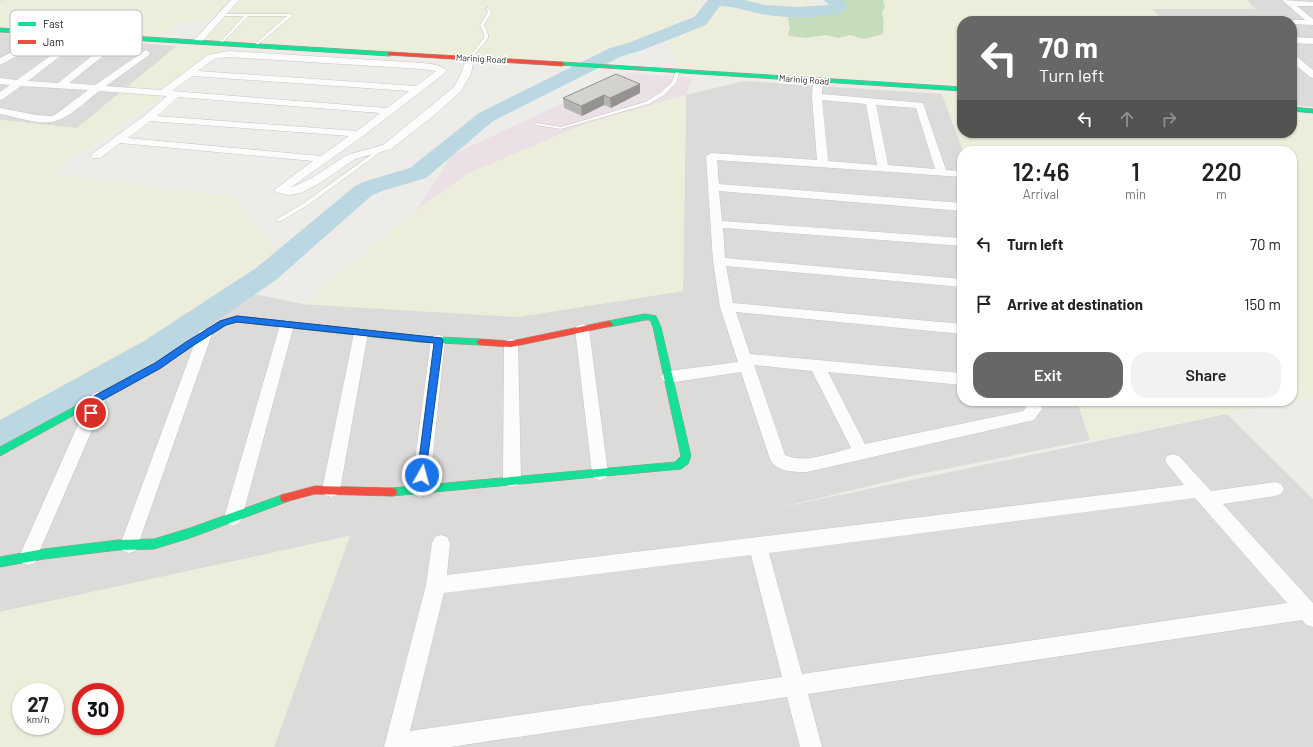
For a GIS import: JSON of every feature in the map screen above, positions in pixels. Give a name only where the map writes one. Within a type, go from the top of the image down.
[{"type":"street","points":[[197,42],[235,0]]},
{"type":"street","points":[[1288,1],[1313,4]]},
{"type":"street","points":[[1288,1],[1313,23]]},
{"type":"street","points":[[1240,11],[1246,16]]},
{"type":"street","points":[[1297,22],[1313,23]]},
{"type":"street","name":"Marinig Road","points":[[0,30],[10,31]]},
{"type":"street","name":"Marinig Road","points":[[142,39],[957,89]]},
{"type":"street","points":[[1297,40],[1313,41]]},
{"type":"street","points":[[0,61],[10,47]]},
{"type":"street","points":[[142,56],[146,53]]},
{"type":"street","points":[[163,93],[211,57],[228,54],[422,66],[437,68],[442,71],[359,134],[280,190],[283,192],[297,191],[321,178],[351,157],[366,152],[381,150],[434,112],[458,89],[466,74],[470,58]]},
{"type":"street","points":[[0,61],[10,56]]},
{"type":"street","points":[[0,97],[54,56]]},
{"type":"street","points":[[61,85],[97,56]]},
{"type":"street","points":[[0,111],[29,117],[52,119],[58,117],[142,56]]},
{"type":"street","points":[[1297,60],[1313,62]]},
{"type":"street","points":[[1297,62],[1313,75]]},
{"type":"street","points":[[190,73],[419,89]]},
{"type":"street","points":[[0,81],[389,111]]},
{"type":"street","points":[[818,81],[817,97],[823,163]]},
{"type":"street","points":[[96,156],[148,118],[176,94]]},
{"type":"street","points":[[817,97],[920,105],[941,171]]},
{"type":"street","points":[[871,102],[883,167]]},
{"type":"street","points":[[1297,110],[1313,111]]},
{"type":"street","points":[[148,118],[359,134]]},
{"type":"street","points":[[117,140],[324,159]]},
{"type":"street","points":[[957,173],[711,156],[719,261],[727,307],[745,363],[778,459],[790,465],[807,465],[1028,416],[1034,409],[1033,406]]},
{"type":"street","points":[[713,187],[957,207]]},
{"type":"street","points":[[716,224],[957,242]]},
{"type":"street","points":[[719,261],[957,283]]},
{"type":"street","points":[[727,307],[957,329]]},
{"type":"street","points":[[0,452],[158,365],[223,323],[237,319],[361,333],[438,340],[511,344],[645,317],[652,318],[657,327],[686,456],[684,462],[677,466],[512,480],[420,490],[383,492],[315,490],[292,495],[233,518],[154,544],[129,545],[28,556],[0,562]]},
{"type":"street","points":[[233,518],[287,325]]},
{"type":"street","points":[[582,329],[600,473]]},
{"type":"street","points":[[331,490],[361,333]]},
{"type":"street","points":[[129,545],[206,334]]},
{"type":"street","points":[[420,490],[438,340]]},
{"type":"street","points":[[511,344],[512,480]]},
{"type":"street","points":[[669,377],[745,363],[817,366],[957,379]]},
{"type":"street","points":[[817,366],[861,452]]},
{"type":"street","points":[[28,556],[98,398]]},
{"type":"street","points":[[1174,461],[1309,614]]},
{"type":"street","points":[[436,585],[758,546],[1275,488]]},
{"type":"street","points":[[441,543],[436,585],[395,745],[794,684],[1309,614]]},
{"type":"street","points":[[758,546],[811,747]]},
{"type":"lane","points":[[470,58],[486,38],[482,25],[490,12],[488,9]]},
{"type":"lane","points":[[221,15],[291,15],[256,45]]},
{"type":"lane","points":[[221,43],[247,15]]},
{"type":"lane","points":[[536,124],[561,128],[647,103],[662,94],[670,86],[678,76],[678,71]]},
{"type":"lane","points":[[279,220],[306,204],[381,150]]},
{"type":"shaded area","points":[[1247,0],[1313,0],[1313,107],[1297,105],[1297,16],[1158,16],[1151,9],[1254,9]]},
{"type":"shaded area","points":[[0,33],[10,34],[10,56],[142,56],[142,43],[177,46],[77,128],[0,120]]},
{"type":"shaded area","points":[[627,73],[692,78],[686,95],[585,124],[467,174],[415,212],[452,155]]},
{"type":"shaded area","points":[[744,81],[942,94],[961,146],[957,146],[957,406],[1079,406],[1090,440],[915,475],[778,508],[1227,414],[1313,499],[1313,747],[274,747],[349,536],[0,612],[0,439],[75,399],[249,293],[303,304],[517,317],[683,291],[686,95]]},
{"type":"green space","points":[[0,0],[230,0],[213,19],[183,22],[158,37],[142,36],[142,10],[10,10],[10,29],[0,28]]},
{"type":"green space","points":[[242,0],[699,0],[695,8],[697,18],[651,40],[605,49],[570,62],[205,40]]},
{"type":"green space","points":[[742,0],[811,0],[812,6],[760,5]]},
{"type":"green space","points":[[839,0],[883,0],[885,7],[882,13],[884,24],[883,34],[864,39],[850,35],[838,38],[825,35],[806,38],[789,36],[788,33],[790,28],[788,18],[802,14],[835,13],[846,6],[845,3]]},
{"type":"green space","points":[[880,0],[1247,0],[1255,9],[1152,9],[1158,16],[957,16],[957,85],[679,68],[666,38],[705,21],[718,6],[726,4],[735,5],[751,11],[792,16],[793,35],[877,38]]},
{"type":"green space","points":[[177,46],[227,48],[134,117],[50,174],[232,196],[277,252],[134,349],[0,427],[0,120],[77,128]]},
{"type":"green space","points":[[942,94],[957,95],[957,135]]},
{"type":"green space","points":[[686,95],[683,291],[517,317],[303,304],[415,212],[467,174],[585,124]]},
{"type":"green space","points":[[1297,116],[1313,117],[1313,397],[1297,400],[1297,146],[961,146],[958,138],[1297,138]]},
{"type":"green space","points":[[1079,406],[1266,406],[1090,440]]},
{"type":"green space","points":[[350,536],[274,747],[0,747],[0,612]]},
{"type":"building","points":[[616,74],[640,84],[610,98],[604,95],[581,106],[563,98]]},
{"type":"waterway","points":[[0,436],[155,348],[266,274],[363,191],[374,186],[418,173],[486,117],[616,52],[634,47],[700,21],[715,2],[731,2],[775,11],[822,12],[839,7],[838,4],[832,0]]},
{"type":"traffic: fast","points":[[0,30],[10,31]]},
{"type":"traffic: fast","points":[[142,39],[390,54]]},
{"type":"traffic: fast","points":[[562,64],[957,89]]},
{"type":"traffic: fast","points":[[1297,109],[1313,111]]},
{"type":"traffic: fast","points":[[392,492],[677,466],[684,461],[686,456],[657,327],[653,318],[645,317],[609,324]]},
{"type":"traffic: fast","points":[[0,452],[158,365],[223,323],[237,319],[419,339],[480,342]]},
{"type":"traffic: fast","points":[[0,562],[44,554],[118,545],[154,544],[190,533],[285,498]]},
{"type":"traffic: jam","points":[[390,54],[562,64]]},
{"type":"traffic: jam","points":[[480,342],[511,344],[609,324]]},
{"type":"traffic: jam","points":[[285,498],[315,490],[392,492]]},
{"type":"route","points":[[91,413],[98,398],[158,365],[223,323],[237,319],[254,322],[438,340],[422,475]]}]
